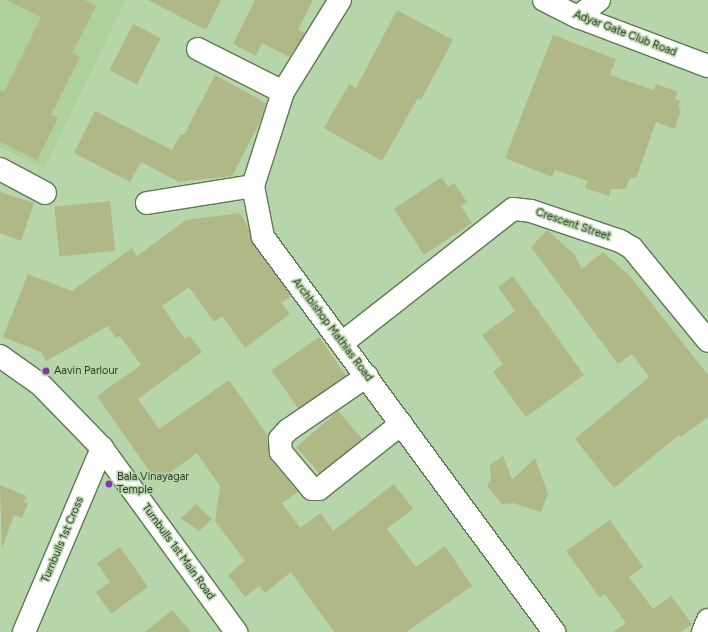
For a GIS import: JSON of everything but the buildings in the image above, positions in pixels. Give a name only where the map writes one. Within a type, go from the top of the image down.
[{"type":"street","name":"Archbishop Mathias Road","points":[[340,0],[283,92],[253,186],[263,237],[367,376],[554,632]]},
{"type":"street","name":"Adyar Gate Club Road","points":[[544,0],[578,17],[708,66]]},
{"type":"street","points":[[578,17],[599,0]]},
{"type":"street","points":[[198,49],[283,92]]},
{"type":"street","points":[[0,169],[45,193]]},
{"type":"street","points":[[147,203],[253,186]]},
{"type":"street","name":"Crescent Street","points":[[342,343],[512,209],[531,211],[620,241],[632,248],[708,341]]},
{"type":"street","name":"Turnbulls 1st Main Road","points":[[0,356],[41,385],[102,448],[236,632]]},
{"type":"street","points":[[367,376],[288,430],[280,438],[281,452],[312,489],[319,489],[401,424]]},
{"type":"street","name":"Turnbulls 1st Cross","points":[[24,632],[102,448]]},
{"type":"street","points":[[703,632],[708,620]]},
{"type":"shaded area","points":[[0,0],[126,0],[44,169],[0,147]]},
{"type":"place","name":"Aavin Parlour","points":[[46,371]]},
{"type":"place","name":"Bala Vinayagar Temple","points":[[109,484]]}]
